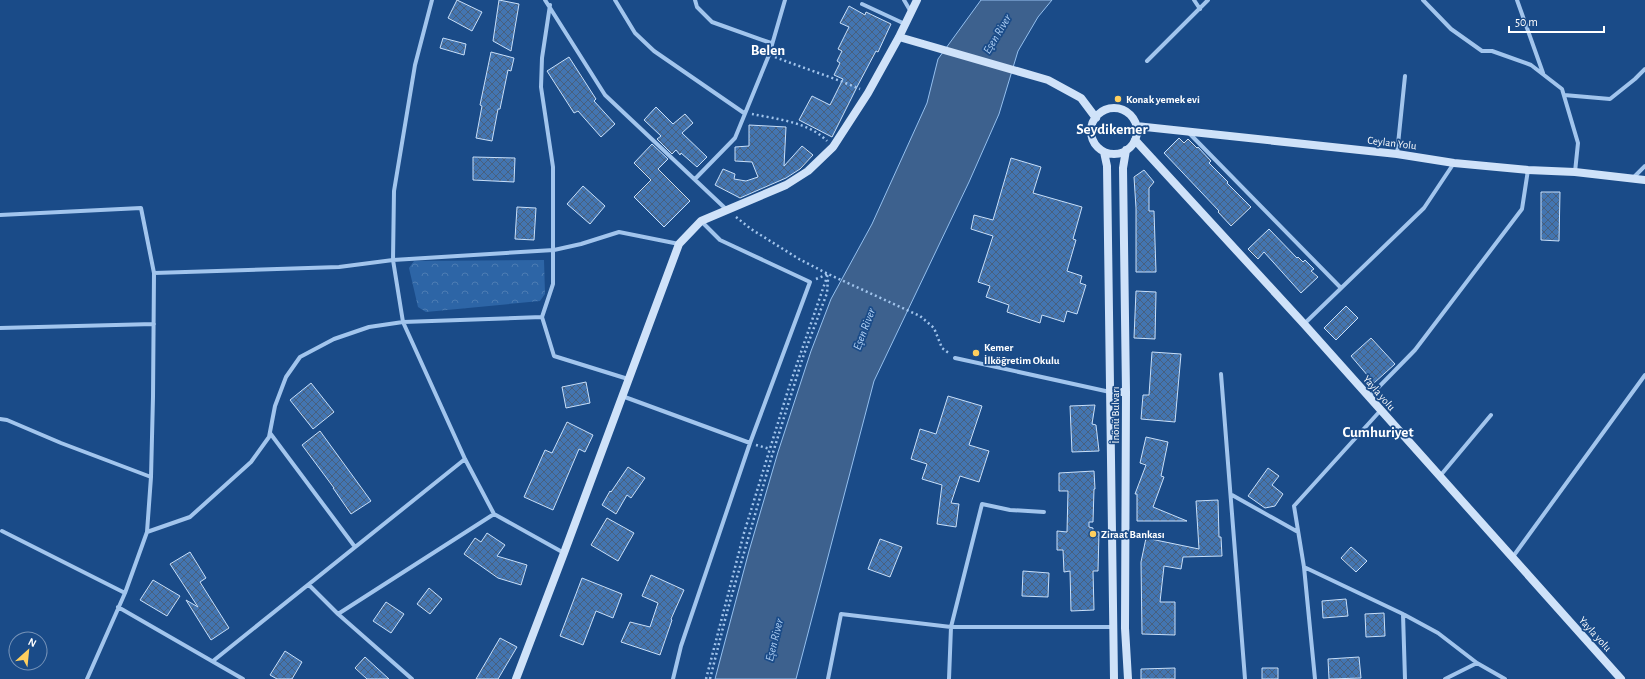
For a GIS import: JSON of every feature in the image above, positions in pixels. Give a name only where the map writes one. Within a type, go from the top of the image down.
[{"type":"street","points":[[432,0],[415,65],[394,191],[393,260],[403,322],[465,459],[494,514],[564,553]]},
{"type":"street","points":[[545,0],[550,5],[605,94],[728,211]]},
{"type":"street","points":[[615,0],[635,33],[654,51],[744,113]]},
{"type":"street","points":[[695,0],[697,6],[712,22],[771,43]]},
{"type":"street","points":[[695,179],[735,138],[769,55],[771,43],[785,0]]},
{"type":"street","points":[[904,0],[911,12]]},
{"type":"street","points":[[516,679],[680,244],[701,222],[786,185],[808,171],[833,147],[868,93],[899,37],[917,0]]},
{"type":"street","points":[[1194,0],[1200,9]]},
{"type":"street","points":[[1147,61],[1208,0]]},
{"type":"street","points":[[1423,0],[1451,29],[1482,51],[1492,51],[1532,65],[1562,89],[1578,143],[1575,172]]},
{"type":"street","points":[[1517,0],[1543,73]]},
{"type":"street","points":[[862,4],[905,24]]},
{"type":"street","points":[[550,5],[542,58],[541,87],[553,167],[554,250],[553,284],[542,317],[554,356],[628,380]]},
{"type":"street","points":[[899,37],[1048,80],[1081,98],[1096,118]]},
{"type":"street","points":[[1564,95],[1610,99],[1645,69]]},
{"type":"street","points":[[1397,154],[1405,76]]},
{"type":"street","points":[[1116,109],[1129,114],[1136,126],[1137,133],[1132,146],[1119,154],[1104,152],[1097,147],[1091,133],[1092,125],[1096,118],[1101,112],[1108,110],[1116,109]]},
{"type":"street","name":"Ceylan Yolu","points":[[1136,126],[1397,154],[1454,163],[1528,170],[1575,172],[1645,180]]},
{"type":"street","points":[[1188,132],[1341,288]]},
{"type":"street","name":"Yayla yolu","points":[[1135,140],[1304,324],[1512,559],[1621,679]]},
{"type":"street","name":"İnönü Bulvarı","points":[[1126,150],[1123,168],[1126,392],[1125,628],[1128,679]]},
{"type":"street","name":"İnönü Bulvarı","points":[[1104,152],[1107,166],[1112,627],[1114,679]]},
{"type":"street","points":[[1304,324],[1424,208],[1454,163]]},
{"type":"street","points":[[1633,178],[1645,166]]},
{"type":"street","points":[[1369,397],[1415,350],[1522,209],[1528,170]]},
{"type":"street","points":[[0,215],[141,208],[154,273],[151,477],[147,532],[125,593],[88,679]]},
{"type":"street","points":[[674,679],[682,646],[750,443],[810,282],[720,240],[701,222]]},
{"type":"street","points":[[154,273],[339,266],[393,260],[554,250],[581,244],[619,232],[680,244]]},
{"type":"street","points":[[147,532],[190,517],[251,462],[269,437],[276,406],[286,377],[300,357],[334,340],[369,327],[403,322],[542,317]]},
{"type":"street","points":[[0,328],[154,324]]},
{"type":"street","points":[[955,358],[1110,392],[1126,392]]},
{"type":"street","points":[[1222,374],[1245,679]]},
{"type":"street","points":[[1512,559],[1645,375]]},
{"type":"street","points":[[622,396],[750,443]]},
{"type":"street","points":[[1315,679],[1304,567],[1294,506],[1380,411]]},
{"type":"street","points":[[1440,476],[1491,415]]},
{"type":"street","points":[[0,419],[7,420],[60,443],[151,477]]},
{"type":"street","points":[[270,433],[355,547]]},
{"type":"street","points":[[212,661],[465,459]]},
{"type":"street","points":[[1232,495],[1298,532]]},
{"type":"street","points":[[949,679],[951,627],[982,504],[1010,510],[1044,512]]},
{"type":"street","points":[[338,614],[494,514]]},
{"type":"street","points":[[2,531],[125,593]]},
{"type":"street","points":[[1304,567],[1403,614],[1438,633],[1477,662],[1505,679]]},
{"type":"street","points":[[309,585],[338,614],[412,679]]},
{"type":"street","points":[[118,607],[243,679]]},
{"type":"street","points":[[828,679],[841,614],[951,627],[1125,628]]},
{"type":"street","points":[[1403,614],[1405,679]]},
{"type":"street","points":[[1445,679],[1477,662]]},
{"type":"path","points":[[769,55],[810,71],[830,76],[868,93]]},
{"type":"path","points":[[744,113],[800,125],[821,135],[833,147]]},
{"type":"path","points":[[728,211],[751,230],[799,259],[828,274],[920,316],[934,328],[942,348],[955,358]]},
{"type":"path","points":[[810,282],[828,274]]},
{"type":"path","points":[[706,679],[744,533],[803,357],[828,293],[828,274]]},
{"type":"path","points":[[710,679],[727,612],[792,380],[828,274]]},
{"type":"path","points":[[750,443],[772,450]]},
{"type":"green space","points":[[544,260],[545,294],[540,301],[426,312],[418,307],[409,268],[414,261]]},
{"type":"water","name":"Eşen River","points":[[981,0],[1052,0],[1038,17],[1018,51],[999,114],[969,182],[874,381],[796,679],[715,679],[749,551],[778,452],[811,351],[831,299],[872,224],[927,103],[938,59]]},
{"type":"building","points":[[457,0],[482,12],[472,31],[448,18]]},
{"type":"building","points":[[499,0],[519,4],[511,51],[493,41]]},
{"type":"building","points":[[849,6],[865,15],[866,12],[891,24],[878,52],[876,51],[832,137],[799,120],[812,96],[830,105],[843,79],[834,75],[840,63],[837,61],[842,51],[838,49],[849,27],[840,23]]},
{"type":"building","points":[[443,38],[466,44],[464,55],[440,48]]},
{"type":"building","points":[[491,52],[514,58],[511,71],[508,70],[492,141],[476,138],[482,106],[480,105]]},
{"type":"building","points":[[569,57],[596,99],[594,101],[615,124],[601,137],[578,111],[574,113],[547,71]]},
{"type":"building","points":[[656,107],[673,124],[685,114],[693,123],[682,133],[707,157],[697,167],[681,153],[680,155],[676,150],[672,154],[657,139],[661,136],[644,120]]},
{"type":"building","points":[[749,125],[786,127],[784,166],[802,146],[813,155],[800,169],[786,178],[740,198],[715,185],[723,169],[735,174],[734,179],[746,181],[758,177],[752,162],[735,161],[735,147],[749,146]]},
{"type":"building","points":[[1179,138],[1184,143],[1188,139],[1197,148],[1198,147],[1211,161],[1209,163],[1251,207],[1231,226],[1218,212],[1219,211],[1164,153]]},
{"type":"building","points":[[652,144],[668,159],[658,169],[690,201],[664,227],[634,197],[651,180],[634,163]]},
{"type":"building","points":[[473,157],[515,158],[514,182],[473,180]]},
{"type":"building","points":[[1011,158],[1041,167],[1033,193],[1082,207],[1073,239],[1076,240],[1067,271],[1082,276],[1080,283],[1086,285],[1077,314],[1067,311],[1064,322],[1042,315],[1040,323],[1007,312],[1009,305],[986,297],[990,286],[978,282],[993,236],[971,229],[974,215],[993,220]]},
{"type":"building","points":[[1144,170],[1154,182],[1149,188],[1149,211],[1154,211],[1156,272],[1136,272],[1136,208],[1134,177]]},
{"type":"building","points":[[583,186],[605,206],[590,224],[567,204]]},
{"type":"building","points":[[1541,192],[1560,192],[1559,241],[1541,240]]},
{"type":"building","points":[[517,207],[536,208],[534,240],[515,239]]},
{"type":"building","points":[[1269,229],[1297,258],[1298,257],[1303,262],[1305,260],[1314,269],[1311,271],[1318,277],[1301,293],[1264,252],[1258,259],[1248,249]]},
{"type":"building","points":[[1136,291],[1156,292],[1155,339],[1134,338]]},
{"type":"building","points":[[1346,306],[1358,318],[1336,340],[1324,328]]},
{"type":"building","points":[[1371,338],[1395,364],[1374,383],[1351,356]]},
{"type":"building","points":[[1152,352],[1181,354],[1175,422],[1141,419],[1143,395],[1149,395]]},
{"type":"building","points":[[586,382],[590,403],[566,408],[562,387]]},
{"type":"building","points":[[311,383],[334,412],[313,429],[290,400]]},
{"type":"building","points":[[948,396],[982,406],[969,445],[989,451],[979,482],[960,476],[951,503],[959,504],[956,527],[937,524],[942,485],[922,479],[927,464],[911,459],[920,429],[936,434]]},
{"type":"building","points":[[1095,405],[1092,424],[1096,425],[1099,451],[1072,452],[1070,406]]},
{"type":"building","points":[[567,422],[593,435],[585,452],[579,449],[553,510],[524,497],[545,450],[552,453]]},
{"type":"building","points":[[320,431],[371,501],[351,514],[302,445]]},
{"type":"building","points":[[1146,437],[1168,442],[1161,476],[1164,477],[1153,507],[1187,521],[1137,521],[1137,494],[1135,494],[1146,465],[1140,463]]},
{"type":"building","points":[[628,467],[645,478],[631,498],[627,495],[616,514],[602,505],[610,491],[611,492]]},
{"type":"building","points":[[1268,468],[1279,476],[1272,485],[1283,494],[1275,506],[1265,508],[1248,496]]},
{"type":"building","points":[[1094,471],[1095,489],[1093,522],[1089,522],[1089,527],[1093,528],[1093,532],[1099,532],[1098,571],[1093,571],[1094,610],[1071,611],[1070,571],[1064,572],[1063,550],[1057,550],[1057,531],[1067,532],[1068,491],[1059,491],[1059,473]]},
{"type":"building","points":[[1218,500],[1219,537],[1221,537],[1222,556],[1183,557],[1181,569],[1164,566],[1160,602],[1175,602],[1175,635],[1142,634],[1141,562],[1146,538],[1199,549],[1196,501]]},
{"type":"building","points":[[607,518],[634,533],[618,561],[591,545]]},
{"type":"building","points":[[487,533],[505,545],[497,556],[527,565],[521,585],[498,578],[464,554],[475,538],[481,542]]},
{"type":"building","points":[[880,539],[902,547],[890,577],[868,569]]},
{"type":"building","points":[[1351,547],[1367,561],[1356,572],[1341,558]]},
{"type":"building","points":[[190,552],[206,578],[200,582],[229,628],[211,640],[186,600],[198,607],[170,564]]},
{"type":"building","points":[[1023,571],[1049,573],[1048,597],[1022,596]]},
{"type":"building","points":[[651,575],[684,590],[671,619],[672,620],[660,655],[621,642],[630,622],[650,627],[658,603],[642,596]]},
{"type":"building","points":[[582,578],[622,594],[613,618],[596,611],[583,645],[560,636]]},
{"type":"building","points":[[153,580],[180,596],[167,616],[140,600]]},
{"type":"building","points":[[429,588],[442,599],[430,614],[417,604]]},
{"type":"building","points":[[1346,599],[1348,616],[1323,618],[1322,601]]},
{"type":"building","points":[[386,602],[404,614],[391,633],[373,621]]},
{"type":"building","points":[[1384,613],[1385,636],[1366,637],[1365,614]]},
{"type":"building","points":[[500,638],[517,647],[498,679],[476,679]]},
{"type":"building","points":[[285,651],[302,662],[292,679],[277,679],[270,675]]},
{"type":"building","points":[[365,657],[389,679],[367,679],[355,668]]},
{"type":"building","points":[[1359,657],[1361,678],[1329,679],[1328,659]]},
{"type":"building","points":[[1175,668],[1175,679],[1141,679],[1141,669]]},
{"type":"building","points":[[1262,668],[1278,668],[1278,679],[1262,679]]},
{"type":"place","name":"Konak yemek evi","points":[[1118,99]]},
{"type":"place","name":"Kemer İlköğretim Okulu","points":[[976,353]]},
{"type":"place","name":"Ziraat Bankası","points":[[1093,534]]},
{"type":"district","name":"Belen","points":[[768,50]]},
{"type":"district","name":"Seydikemer","points":[[1112,129]]},
{"type":"district","name":"Cumhuriyet","points":[[1378,432]]}]
